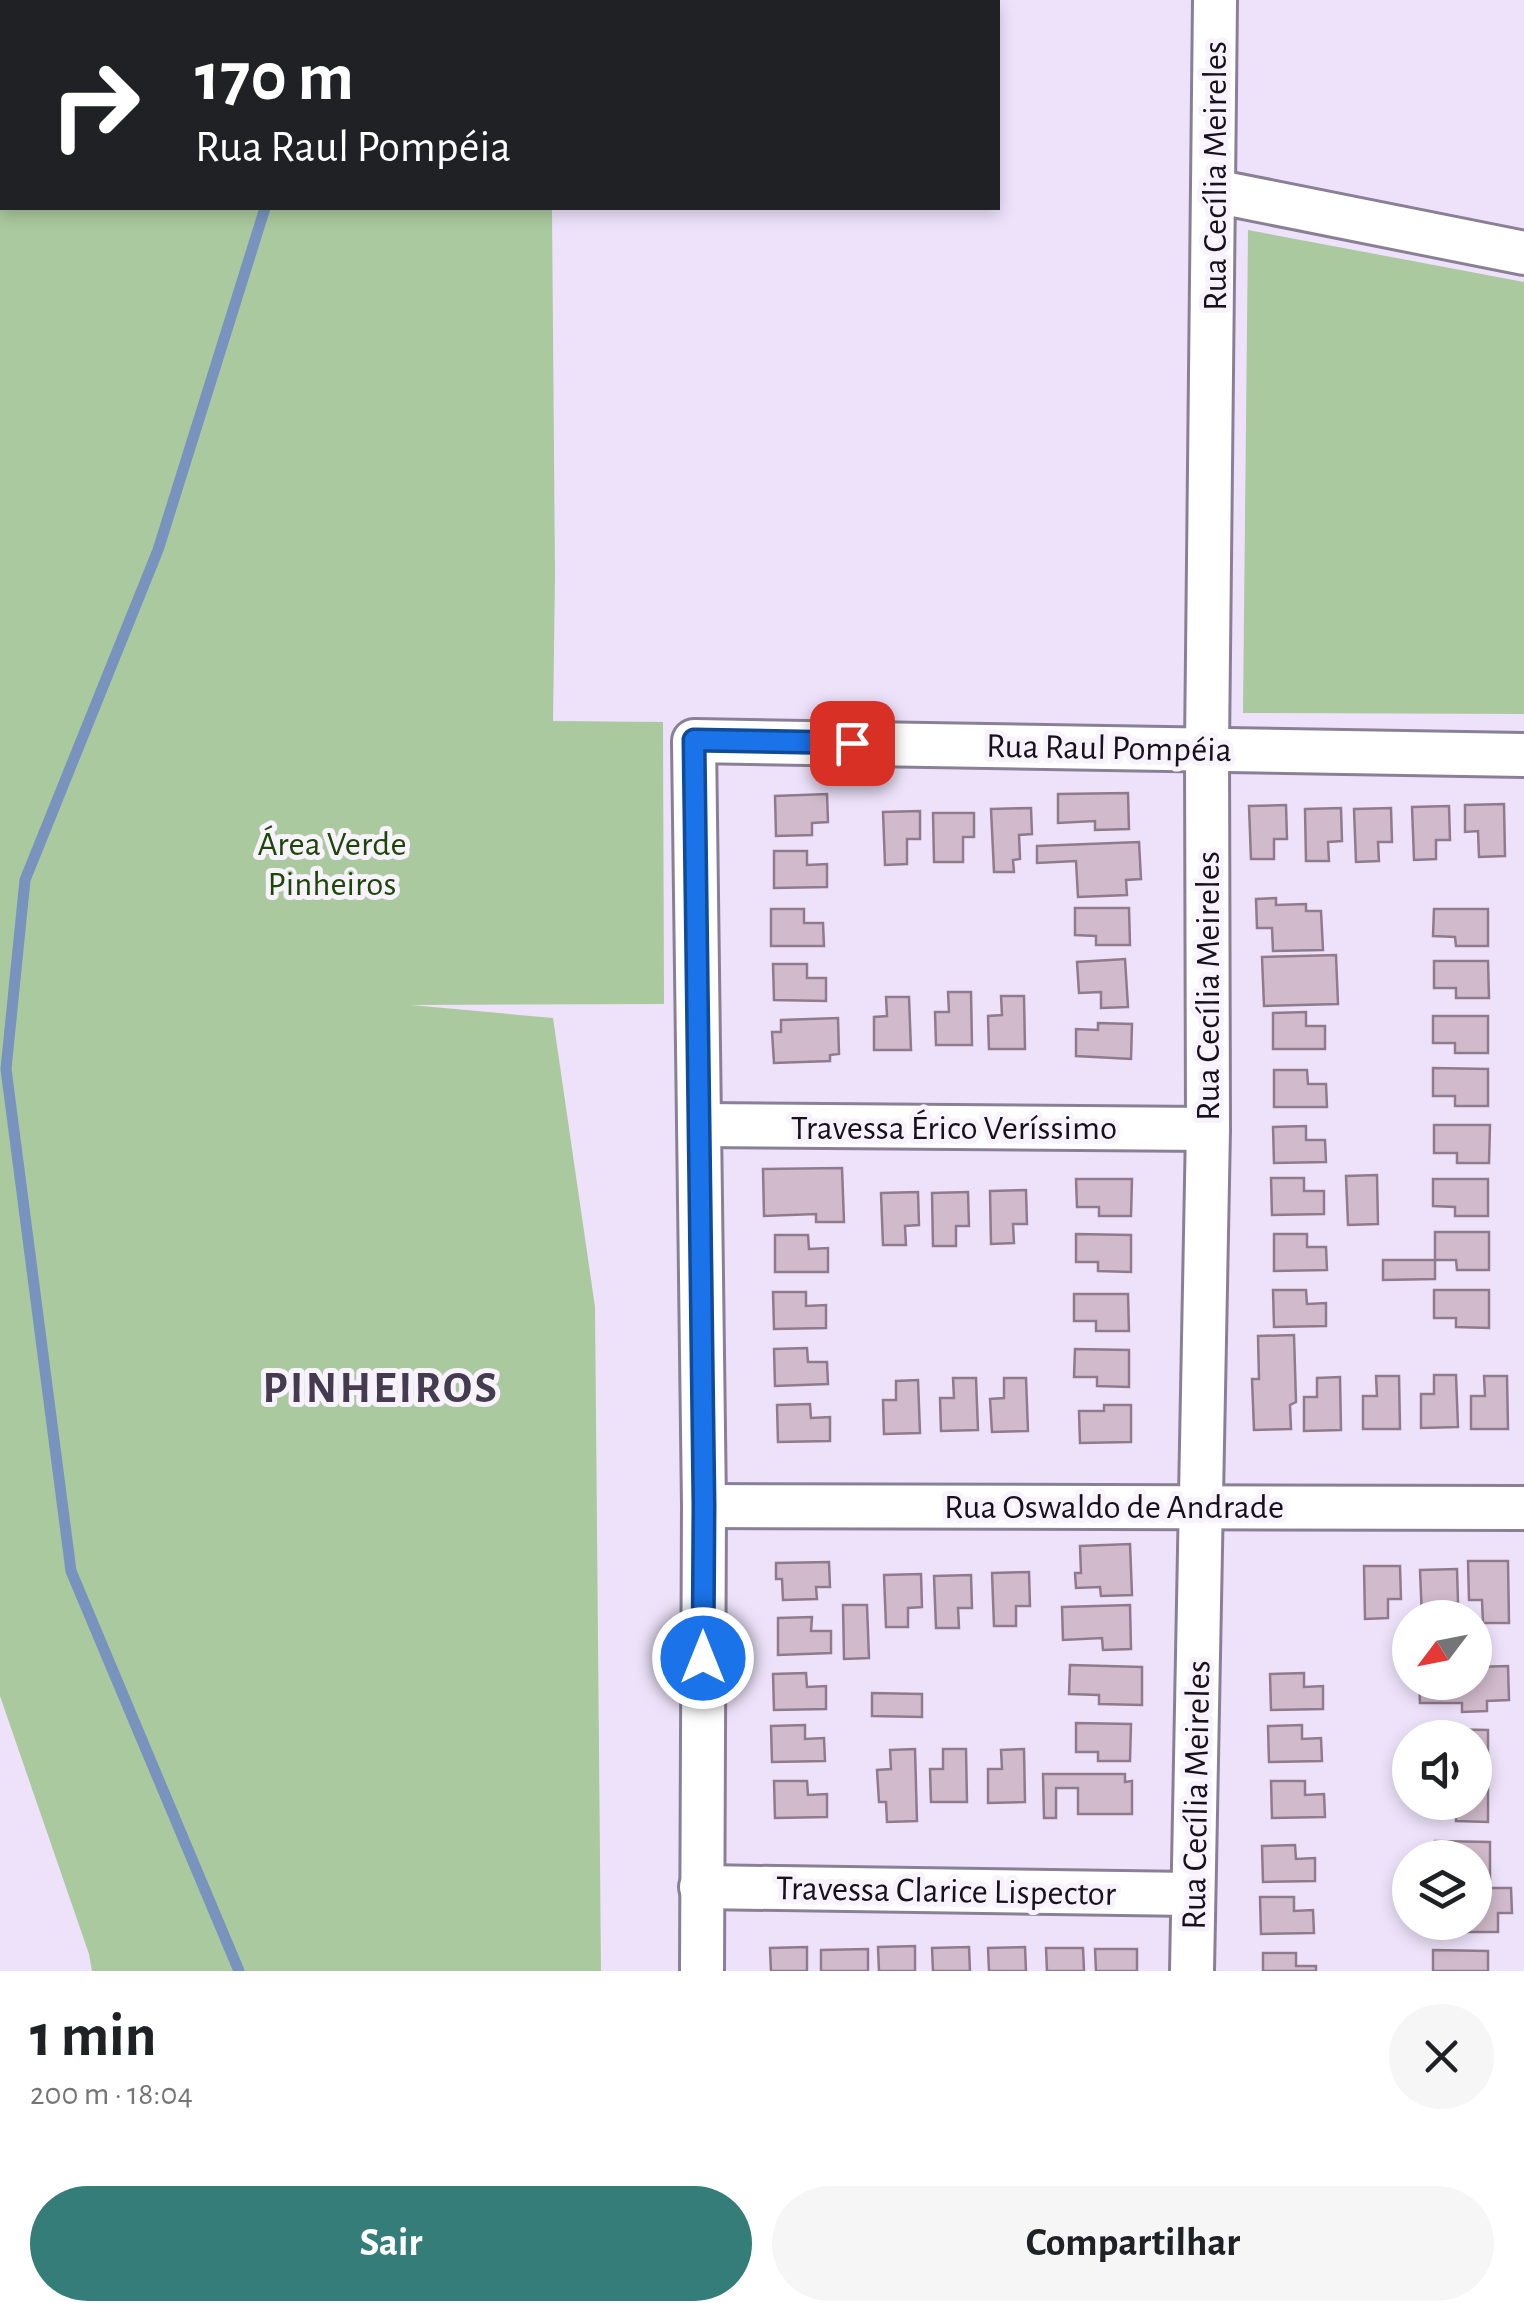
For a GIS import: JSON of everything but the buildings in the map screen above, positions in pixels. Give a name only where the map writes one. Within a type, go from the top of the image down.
[{"type":"street","name":"Rua Cecília Meireles","points":[[1192,1971],[1208,1129],[1207,748],[1215,0]]},
{"type":"street","points":[[1214,191],[1524,253]]},
{"type":"street","name":"Rua Raul Pompéia","points":[[700,1126],[694,740],[1524,755]]},
{"type":"street","points":[[700,1126],[704,1506],[702,1971]]},
{"type":"street","name":"Travessa Érico Veríssimo","points":[[700,1126],[1208,1129]]},
{"type":"street","name":"Rua Oswaldo de Andrade","points":[[704,1506],[1524,1508]]},
{"type":"street","name":"Travessa Clarice Lispector","points":[[701,1887],[1192,1894]]},
{"type":"green space","name":"Área Verde Pinheiros","points":[[0,210],[552,210],[553,721],[663,722],[664,1004],[411,1005],[553,1018],[595,1307],[601,1971],[92,1971],[0,1696]]},
{"type":"green space","points":[[1248,230],[1524,282],[1524,714],[1243,713]]},
{"type":"waterway","points":[[239,1971],[71,1571],[6,1069],[25,880],[158,550],[264,210]]},
{"type":"district","name":"PINHEIROS","points":[[381,1386]]},
{"type":"route","points":[[703,1658],[694,740],[852,743]]}]
